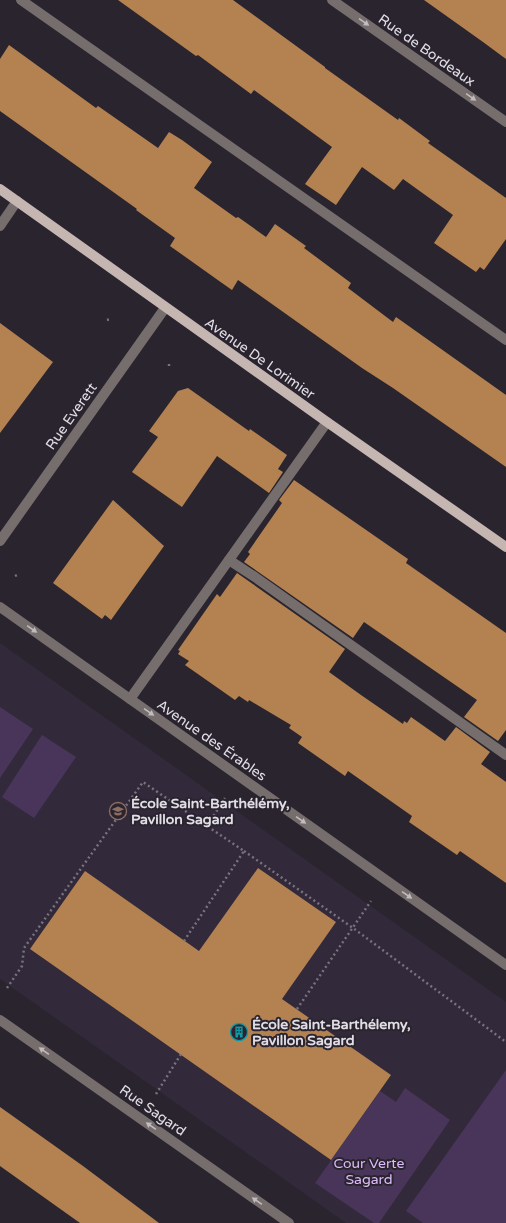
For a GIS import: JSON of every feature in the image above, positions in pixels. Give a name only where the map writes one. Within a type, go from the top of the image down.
[{"type":"main road","name":"Avenue De Lorimier","points":[[0,189],[165,308],[506,547]]},
{"type":"street","points":[[21,0],[506,340]]},
{"type":"street","name":"Rue de Bordeaux","points":[[332,0],[506,122]]},
{"type":"street","points":[[0,226],[17,201]]},
{"type":"street","name":"Rue Everett","points":[[0,541],[165,308]]},
{"type":"street","points":[[130,699],[327,422]]},
{"type":"street","points":[[229,560],[506,755]]},
{"type":"street","name":"Avenue des Érables","points":[[0,607],[506,965]]},
{"type":"street","name":"Rue Sagard","points":[[0,1020],[289,1223]]},
{"type":"path","points":[[7,988],[22,966],[24,948],[143,782],[353,928],[506,1042]]},
{"type":"path","points":[[207,826],[225,798]]},
{"type":"path","points":[[184,941],[244,851]]},
{"type":"path","points":[[297,1009],[371,902]]},
{"type":"path","points":[[156,1094],[181,1054]]},
{"type":"shaded area","name":"École Saint-Barthélémy, Pavillon Sagard","points":[[0,643],[506,1002],[506,1223],[346,1223],[0,979]]},
{"type":"green space","points":[[0,707],[33,729],[0,778]]},
{"type":"green space","points":[[42,735],[76,757],[34,818],[2,797]]},
{"type":"green space","points":[[506,1070],[506,1223],[423,1223],[406,1211]]},
{"type":"green space","name":"Cour Verte Sagard","points":[[405,1088],[450,1120],[379,1223],[374,1223],[315,1183],[380,1091],[396,1102]]},
{"type":"building","points":[[118,0],[233,0],[398,120],[399,118],[430,141],[428,143],[506,198],[506,239],[484,270],[480,267],[476,272],[434,243],[453,215],[403,179],[394,190],[362,167],[336,205],[305,184],[332,147],[254,90],[251,94],[198,55],[196,56]]},
{"type":"building","points":[[424,0],[506,0],[506,59],[483,42]]},
{"type":"building","points":[[9,45],[96,108],[98,106],[158,148],[169,132],[182,140],[212,162],[194,188],[266,237],[275,224],[306,246],[304,248],[351,283],[348,288],[393,322],[396,317],[506,395],[506,467],[362,368],[238,280],[232,290],[222,283],[170,246],[175,238],[0,111],[0,59]]},
{"type":"building","points":[[0,323],[53,362],[0,433]]},
{"type":"building","points":[[188,388],[249,431],[250,429],[287,455],[278,469],[283,472],[269,493],[217,456],[182,507],[132,472],[158,437],[149,431],[178,391]]},
{"type":"building","points":[[294,480],[408,559],[406,563],[506,633],[506,730],[498,741],[464,717],[477,700],[364,622],[353,638],[244,562],[250,554],[248,552],[282,503],[279,500]]},
{"type":"building","points":[[113,500],[164,546],[111,620],[105,615],[102,619],[53,583]]},
{"type":"building","points":[[237,573],[345,649],[329,672],[361,695],[403,724],[404,721],[407,723],[411,717],[445,741],[456,727],[490,752],[481,764],[506,782],[506,883],[460,851],[457,855],[409,822],[412,816],[348,771],[345,776],[298,743],[302,737],[289,728],[291,725],[249,700],[248,702],[239,696],[235,700],[185,665],[189,661],[178,654],[180,651],[178,650],[217,594],[220,597]]},
{"type":"building","name":"École Saint-Barthélemy, Pavillon Sagard","points":[[258,868],[336,922],[282,999],[391,1075],[331,1160],[30,949],[85,871],[199,951]]},
{"type":"building","points":[[0,1107],[83,1166],[159,1223],[80,1223],[0,1166]]},
{"type":"place","name":"École Saint-Barthélémy, Pavillon Sagard","points":[[118,811]]},
{"type":"place","name":"École Saint-Barthélemy, Pavillon Sagard","points":[[239,1032]]}]
